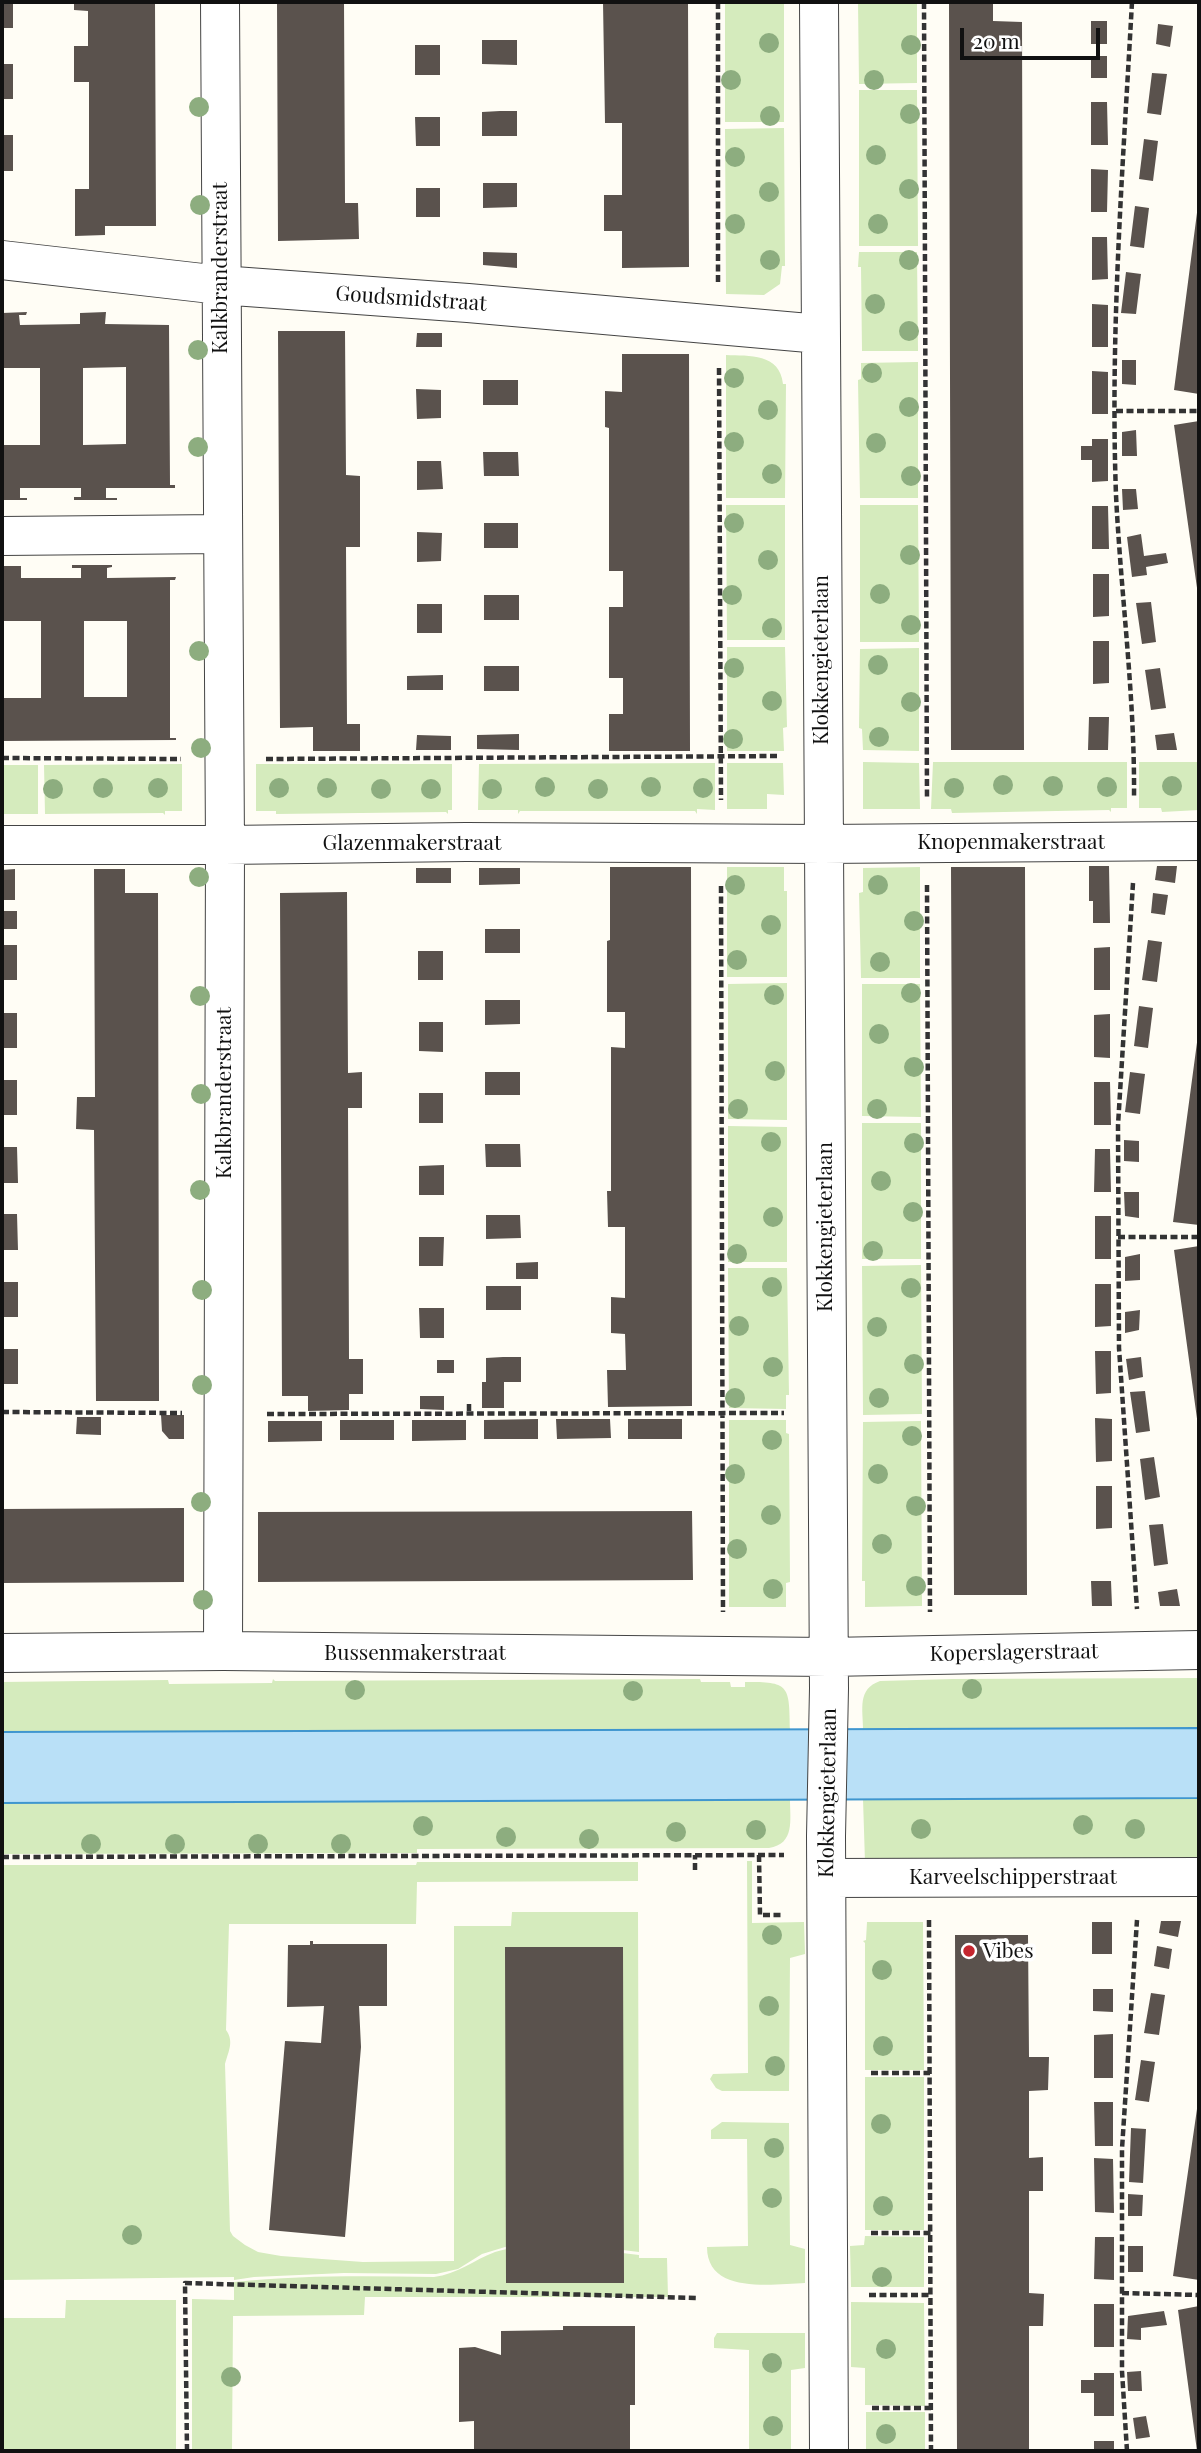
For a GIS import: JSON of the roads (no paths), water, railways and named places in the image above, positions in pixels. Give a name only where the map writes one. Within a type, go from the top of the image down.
[{"type":"street","name":"Kalkbranderstraat","points":[[220,2],[225,845],[223,1651]]},
{"type":"street","name":"Klokkengieterlaan","points":[[819,2],[829,1672],[829,2451]]},
{"type":"street","name":"Goudsmidstraat","points":[[2,260],[220,285],[468,303],[820,334]]},
{"type":"street","points":[[2,537],[222,534]]},
{"type":"street","name":"Knopenmakerstraat","points":[[823,844],[1199,841]]},
{"type":"street","name":"Glazenmakerstraat","points":[[2,845],[466,842],[823,844]]},
{"type":"street","name":"Koperslagerstraat","points":[[829,1672],[1199,1650]]},
{"type":"street","name":"Bussenmakerstraat","points":[[2,1653],[223,1651],[829,1672]]},
{"type":"street","name":"Karveelschipperstraat","points":[[827,1871],[929,1877],[1199,1877]]},
{"type":"water","points":[[1199,1728],[1199,1798],[2,1803],[2,1732]]},
{"type":"place","name":"Vibes","points":[[969,1951]]}]
